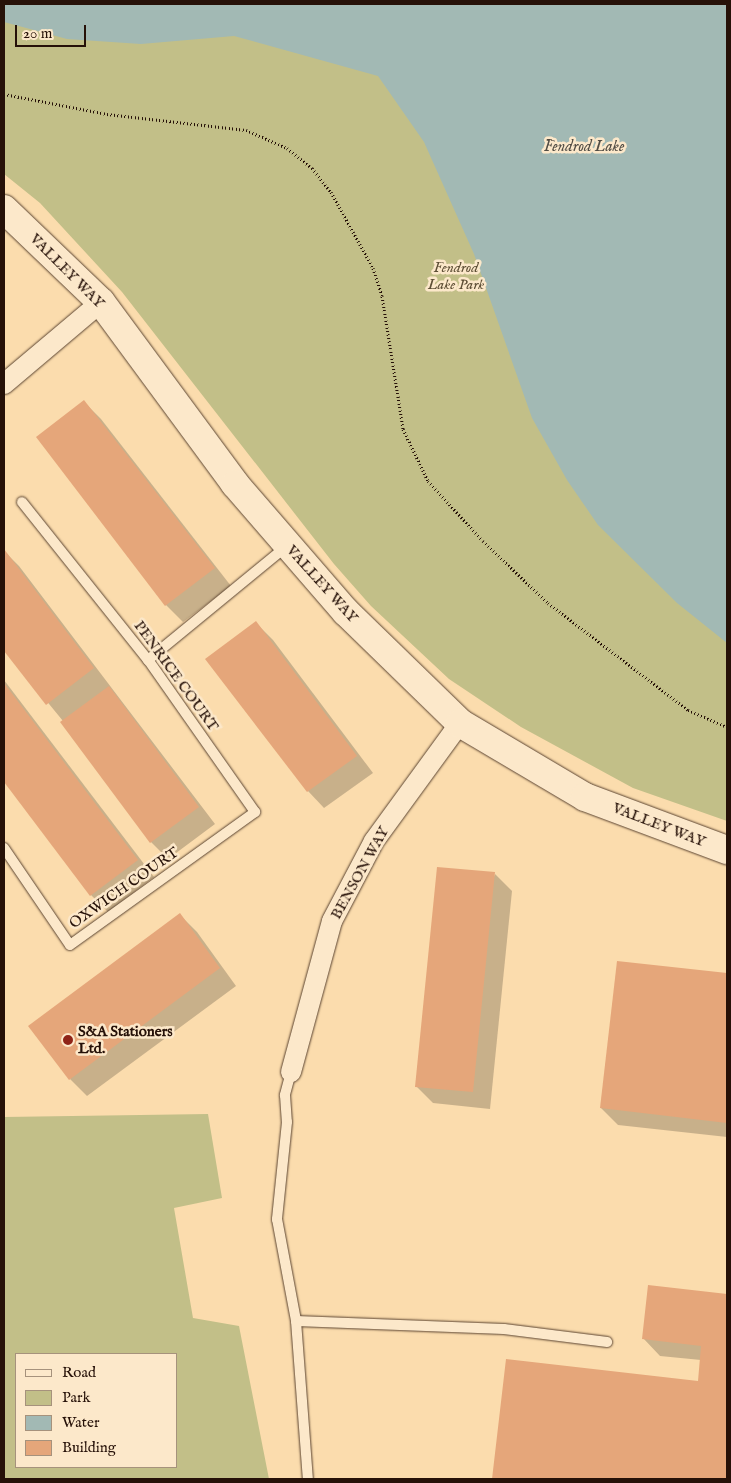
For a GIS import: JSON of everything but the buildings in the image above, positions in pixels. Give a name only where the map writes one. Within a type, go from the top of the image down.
[{"type":"street","name":"VALLEY WAY","points":[[4,209],[101,302],[235,484],[346,612],[460,723],[585,797],[727,850]]},
{"type":"street","points":[[4,384],[101,302]]},
{"type":"street","name":"BENSON WAY","points":[[291,1072],[332,921],[374,841],[460,723]]},
{"type":"lane","name":"PENRICE COURT","points":[[22,502],[148,660],[255,812],[194,857]]},
{"type":"lane","points":[[148,660],[288,546]]},
{"type":"lane","name":"OXWICH COURT","points":[[4,848],[70,945],[194,857]]},
{"type":"lane","points":[[291,1072],[285,1095],[287,1122],[277,1219],[296,1321],[308,1479]]},
{"type":"lane","points":[[296,1321],[504,1329],[607,1342]]},
{"type":"path","points":[[4,94],[107,114],[246,130],[287,148],[312,168],[331,192],[373,268],[382,296],[403,429],[428,481],[484,541],[548,603],[688,710],[727,727]]},
{"type":"green space","name":"Fendrod Lake Park","points":[[4,4],[727,4],[727,821],[633,788],[521,727],[449,679],[371,606],[334,564],[122,292],[40,203],[4,174]]},
{"type":"green space","points":[[208,1114],[222,1198],[174,1208],[193,1318],[239,1326],[269,1479],[4,1479],[4,1117]]},
{"type":"water","name":"Fendrod Lake","points":[[4,4],[727,4],[727,643],[677,603],[598,525],[567,480],[532,418],[474,254],[424,142],[378,76],[234,36],[141,44],[67,39],[4,22]]},
{"type":"place","name":"S&A Stationers Ltd.","points":[[68,1040]]}]
